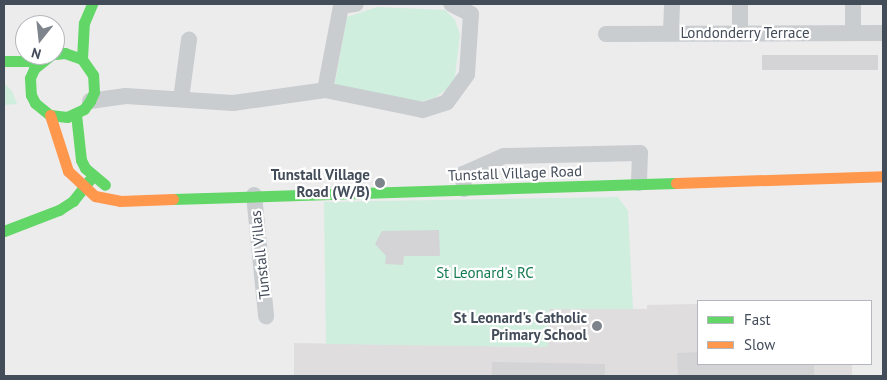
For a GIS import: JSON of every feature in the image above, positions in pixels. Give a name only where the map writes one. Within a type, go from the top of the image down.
[{"type":"street","points":[[82,59],[84,23],[92,4]]},
{"type":"street","points":[[325,90],[340,6],[356,4]]},
{"type":"street","points":[[38,65],[30,78],[30,88],[35,103],[50,115],[67,117],[76,114],[90,101],[126,96],[233,103],[325,90],[423,110],[447,102],[468,74],[471,14],[451,4]]},
{"type":"street","points":[[671,34],[672,4]]},
{"type":"street","points":[[740,4],[740,33]]},
{"type":"street","points":[[853,4],[853,33]]},
{"type":"street","points":[[65,43],[84,23]]},
{"type":"street","name":"Londonderry Terrace","points":[[606,34],[883,33]]},
{"type":"street","points":[[181,99],[189,40]]},
{"type":"street","points":[[65,53],[82,59],[90,69],[94,82],[90,101]]},
{"type":"street","points":[[11,72],[30,88]]},
{"type":"street","points":[[94,82],[126,96]]},
{"type":"street","name":"Tunstall Village Road","points":[[76,114],[81,160],[93,176],[114,189],[159,198]]},
{"type":"street","name":"Tunstall Village Road","points":[[50,115],[68,171],[84,188],[108,200],[883,176]]},
{"type":"street","points":[[464,190],[463,174],[504,156],[640,153],[639,183]]},
{"type":"street","points":[[4,231],[59,210],[84,188],[93,176]]},
{"type":"street","name":"Tunstall Villas","points":[[254,195],[266,316]]},
{"type":"shaded area","name":"St Leonard's Catholic Primary School","points":[[697,304],[697,365],[852,365],[852,376],[294,376],[294,343],[547,347],[549,309],[647,309],[647,305]]},
{"type":"green space","points":[[377,7],[445,10],[455,20],[460,35],[454,84],[436,97],[417,103],[334,88],[347,17]]},
{"type":"green space","points":[[4,83],[12,91],[17,104],[4,105]]},
{"type":"green space","name":"St Leonard's RC","points":[[618,197],[628,211],[633,309],[549,309],[548,347],[326,344],[324,202]]},
{"type":"building","points":[[762,55],[878,55],[878,70],[762,70]]},
{"type":"building","name":"St Leonard's RC","points":[[439,230],[440,256],[404,256],[403,265],[385,264],[386,256],[375,244],[382,231]]},
{"type":"building","points":[[697,352],[697,365],[814,365],[814,376],[678,376],[677,353]]},
{"type":"building","points":[[492,362],[605,364],[605,376],[492,376]]},
{"type":"traffic: fast","points":[[82,59],[84,23],[92,4]]},
{"type":"traffic: fast","points":[[39,65],[34,69],[30,78],[31,95],[35,103],[50,115],[67,117],[84,109],[94,92],[93,75],[82,59],[65,53]]},
{"type":"traffic: fast","points":[[4,61],[15,61]]},
{"type":"traffic: fast","points":[[76,114],[81,160],[85,168],[105,185]]},
{"type":"traffic: fast","points":[[4,231],[59,210],[73,201],[92,177]]},
{"type":"traffic: fast","points":[[173,199],[676,183]]},
{"type":"traffic: slow","points":[[50,115],[68,171],[95,196],[120,201],[173,199]]},
{"type":"traffic: slow","points":[[676,183],[883,176]]},
{"type":"place","name":"Tunstall Village Road (W/B)","points":[[380,183]]},
{"type":"place","name":"St Leonard's Catholic Primary School","points":[[597,326]]}]
